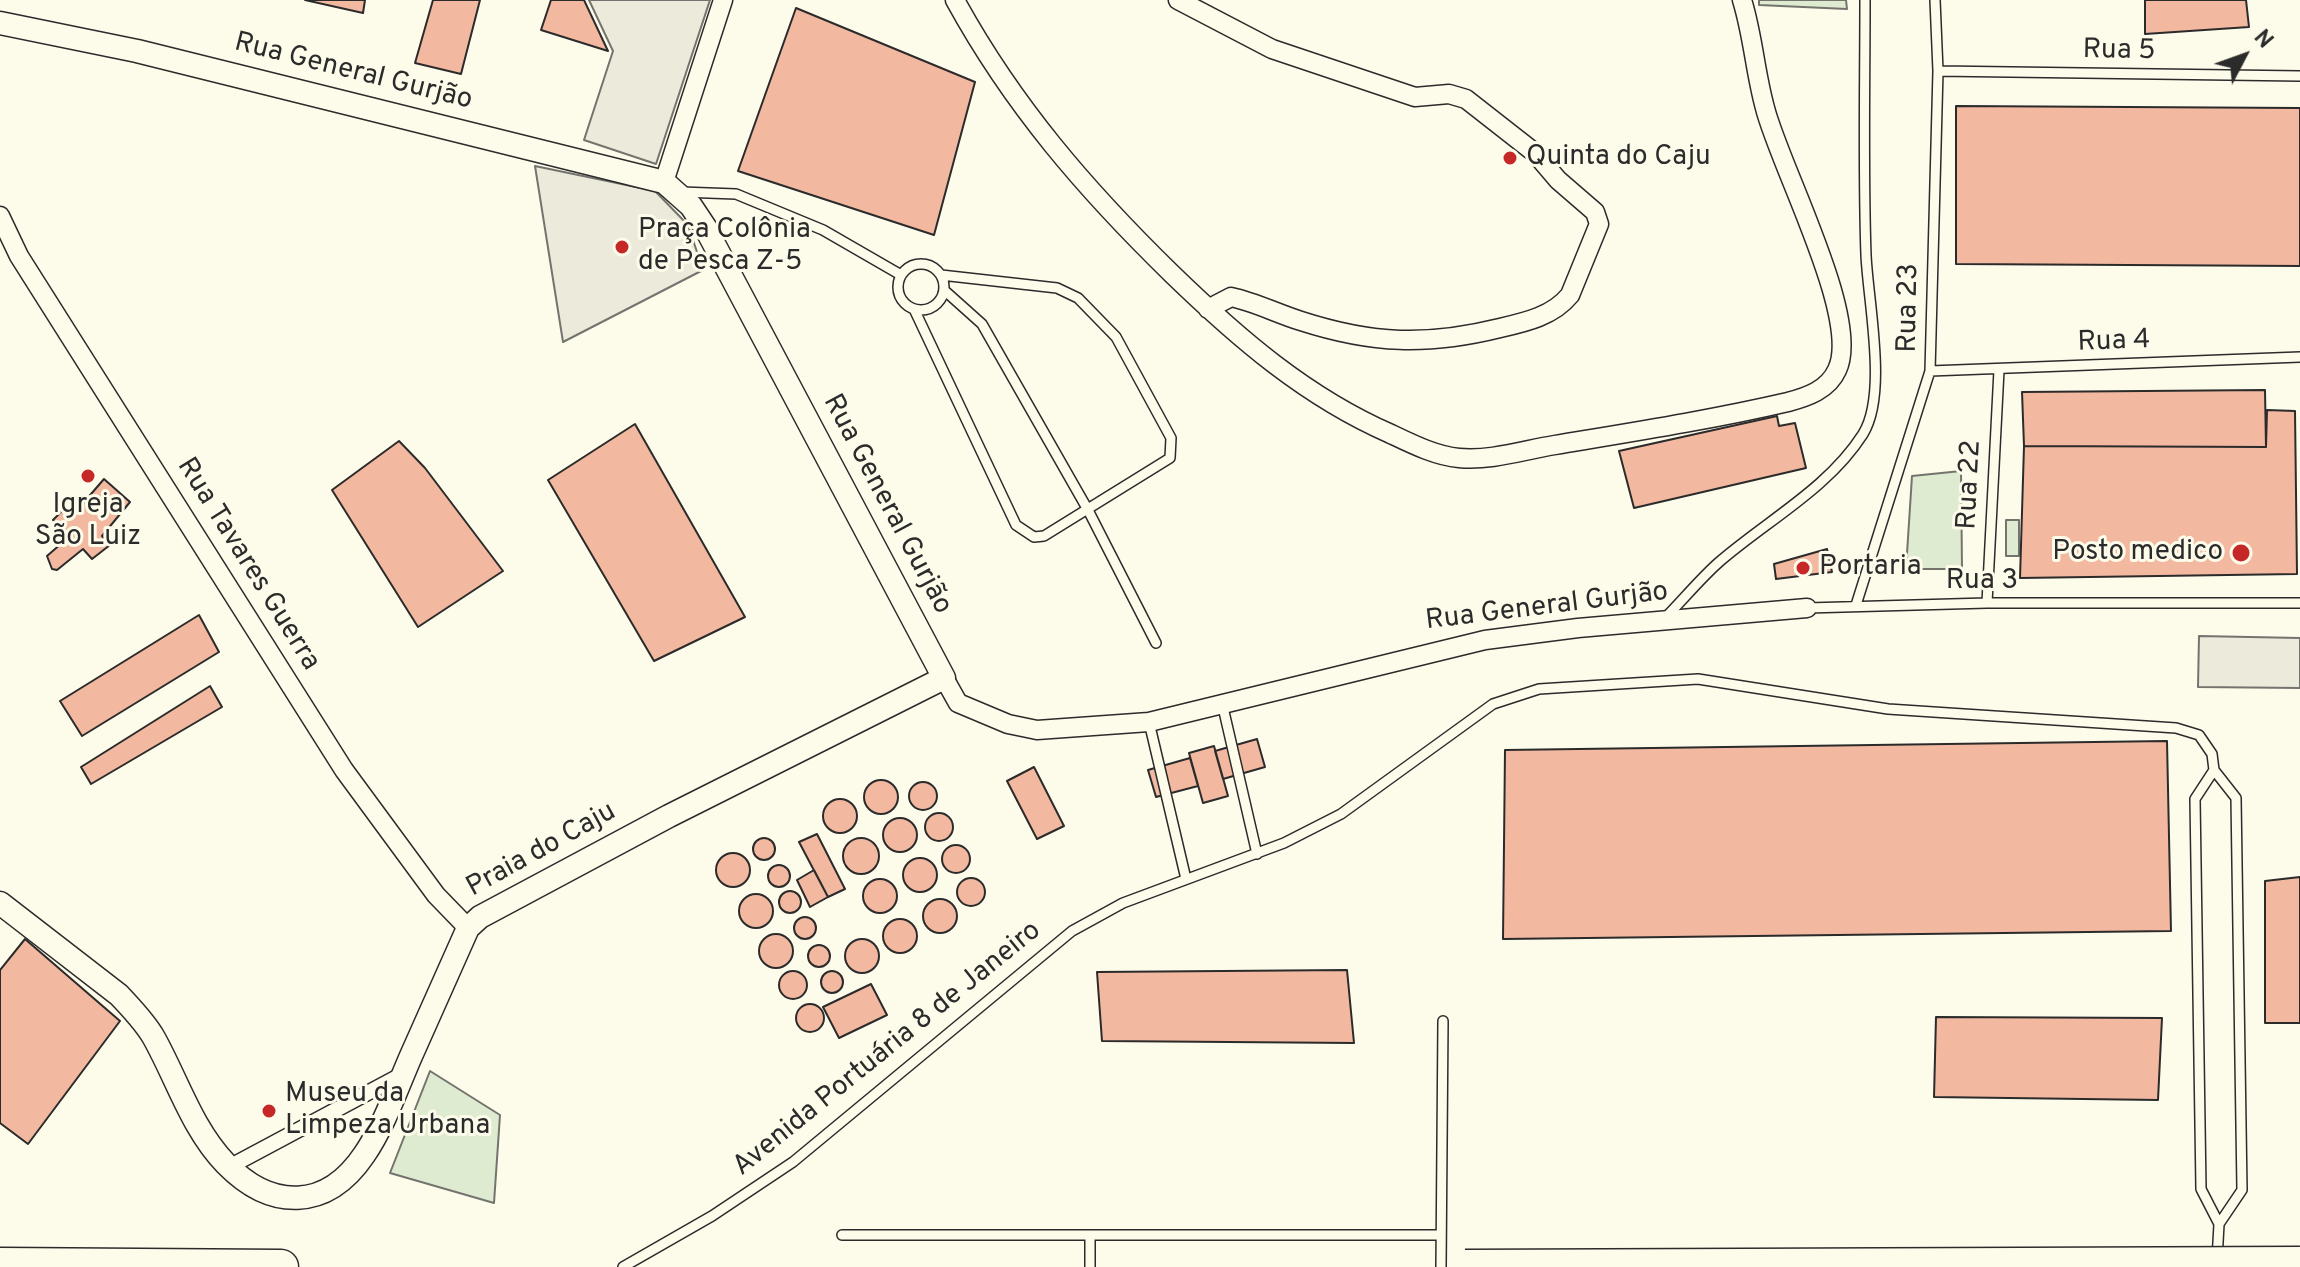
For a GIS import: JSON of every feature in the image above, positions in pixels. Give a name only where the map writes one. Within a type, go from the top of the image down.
[{"type":"highway","points":[[1465,1267],[2300,1264]]},
{"type":"highway","points":[[0,1265],[281,1267]]},
{"type":"street","points":[[671,187],[723,0]]},
{"type":"street","points":[[955,0],[1003,81],[1047,142],[1121,225],[1208,309],[1307,390],[1366,423],[1454,458],[1494,456],[1640,432],[1808,397],[1825,386],[1838,369],[1841,345],[1829,274],[1764,107],[1742,0]]},
{"type":"street","points":[[1178,0],[1272,49],[1415,97],[1458,95],[1535,153],[1598,218],[1597,230],[1570,295],[1555,310],[1523,323],[1439,340],[1385,342],[1326,329],[1231,297],[1208,309]]},
{"type":"street","name":"Rua General Gurjão","points":[[0,23],[137,51],[671,187],[705,227],[958,703],[1008,724],[1037,730],[1149,722],[1485,640],[1807,608]]},
{"type":"street","name":"Rua Tavares Guerra","points":[[0,216],[19,256],[344,770],[436,895],[468,928]]},
{"type":"street","name":"Praia do Caju","points":[[0,903],[119,995],[136,1013],[152,1035],[201,1130],[229,1167],[262,1193],[285,1198],[311,1197],[331,1187],[365,1154],[468,928],[494,908],[669,816],[944,678]]},
{"type":"street","points":[[229,1167],[403,1074]]},
{"type":"lane","points":[[1661,622],[1719,563],[1781,516],[1837,465],[1862,435],[1871,417],[1874,375],[1866,254],[1865,0]]},
{"type":"lane","name":"Rua 23","points":[[1856,605],[1930,371],[1938,71],[1935,0]]},
{"type":"lane","name":"Rua 5","points":[[1938,71],[2300,76]]},
{"type":"lane","points":[[671,187],[736,194],[823,230],[901,275]]},
{"type":"lane","points":[[941,275],[1057,288],[1078,298],[1116,337],[1171,438],[1173,449],[1162,466],[1088,510],[1044,536],[1034,537],[1016,525],[914,309],[898,291],[901,275],[906,269],[921,263],[936,268],[944,290],[982,324],[1088,510],[1156,643]]},
{"type":"lane","points":[[914,309],[921,310],[937,304],[944,290]]},
{"type":"lane","name":"Rua 4","points":[[1930,371],[2300,357]]},
{"type":"lane","name":"Rua 22","points":[[1987,603],[1999,370]]},
{"type":"lane","name":"Rua 3","points":[[1807,608],[1987,603],[2300,603]]},
{"type":"lane","name":"Avenida Portuária 8 de Janeiro","points":[[623,1267],[712,1216],[793,1162],[1072,931],[1123,903],[1257,854],[1341,814],[1493,704],[1539,689],[1698,679],[1888,709],[2176,728],[2199,735],[2212,754],[2214,770],[2236,798],[2242,1190],[2219,1224]]},
{"type":"lane","points":[[1222,703],[1257,854]]},
{"type":"lane","points":[[1149,722],[1186,879]]},
{"type":"lane","points":[[2214,770],[2195,799],[2201,1189],[2219,1224],[2217,1267]]},
{"type":"lane","points":[[1441,1267],[1443,1021]]},
{"type":"lane","points":[[842,1235],[1441,1235]]},
{"type":"lane","points":[[1090,1235],[1090,1267]]},
{"type":"green space","points":[[1759,0],[1846,0],[1847,9],[1759,5]]},
{"type":"green space","points":[[1961,471],[1962,569],[1906,569],[1912,476]]},
{"type":"green space","points":[[2006,520],[2019,520],[2019,556],[2006,556]]},
{"type":"green space","points":[[430,1071],[500,1115],[494,1203],[390,1173]]},
{"type":"shaded area","points":[[589,0],[710,0],[656,164],[584,140],[613,51]]},
{"type":"shaded area","name":"Praça Colônia de Pesca Z-5","points":[[535,166],[655,191],[688,225],[703,270],[563,342]]},
{"type":"shaded area","points":[[2199,636],[2300,638],[2300,688],[2198,687]]},
{"type":"building","points":[[305,0],[365,0],[363,13]]},
{"type":"building","points":[[433,0],[480,0],[461,74],[415,63]]},
{"type":"building","points":[[551,0],[584,0],[608,51],[541,30]]},
{"type":"building","points":[[2145,0],[2246,0],[2249,27],[2145,34]]},
{"type":"building","points":[[796,8],[975,82],[934,235],[738,171]]},
{"type":"building","points":[[1956,106],[2300,108],[2300,266],[1956,264]]},
{"type":"building","points":[[2265,390],[2266,447],[2024,446],[2022,392]]},
{"type":"building","points":[[2267,410],[2295,411],[2297,574],[2020,578],[2024,446],[2266,447]]},
{"type":"building","points":[[1777,416],[1779,426],[1795,423],[1806,468],[1634,508],[1619,451]]},
{"type":"building","points":[[635,424],[745,617],[654,661],[548,480]]},
{"type":"building","points":[[399,441],[425,468],[503,571],[418,627],[332,490]]},
{"type":"building","points":[[104,479],[130,502],[102,536],[110,545],[92,559],[83,549],[57,570],[52,569],[47,556],[70,536],[53,520],[63,510],[72,516]]},
{"type":"building","name":"Portaria","points":[[1827,549],[1832,572],[1776,579],[1774,564]]},
{"type":"building","points":[[199,615],[219,652],[82,736],[60,701]]},
{"type":"building","points":[[210,686],[222,707],[91,784],[81,767]]},
{"type":"building","points":[[1257,739],[1265,767],[1223,779],[1215,751]]},
{"type":"building","points":[[2167,741],[2171,931],[1503,939],[1505,750]]},
{"type":"building","points":[[1214,746],[1228,796],[1203,803],[1189,753]]},
{"type":"building","points":[[1190,758],[1198,786],[1156,797],[1148,770]]},
{"type":"building","points":[[1034,767],[1064,826],[1037,839],[1007,781]]},
{"type":"building","points":[[881,780],[893,785],[898,797],[893,809],[881,814],[869,809],[864,797],[869,785]]},
{"type":"building","points":[[923,782],[933,786],[937,796],[933,806],[923,810],[913,806],[909,796],[913,786]]},
{"type":"building","points":[[840,799],[852,804],[857,816],[852,828],[840,833],[828,828],[823,816],[828,804]]},
{"type":"building","points":[[939,813],[949,817],[953,827],[949,837],[939,841],[929,837],[925,827],[929,817]]},
{"type":"building","points":[[900,818],[912,823],[917,835],[912,847],[900,852],[888,847],[883,835],[888,823]]},
{"type":"building","points":[[817,834],[845,889],[828,897],[799,842]]},
{"type":"building","points":[[760,838],[768,838],[775,849],[768,860],[760,860],[753,853],[753,845]]},
{"type":"building","points":[[861,838],[873,844],[879,856],[873,868],[861,874],[849,868],[843,856],[849,844]]},
{"type":"building","points":[[956,845],[966,849],[970,859],[966,869],[956,873],[946,869],[942,859],[946,849]]},
{"type":"building","points":[[733,853],[745,858],[750,870],[745,882],[733,887],[721,882],[716,870],[721,858]]},
{"type":"building","points":[[920,858],[932,863],[937,875],[932,887],[920,892],[908,887],[903,875],[908,863]]},
{"type":"building","points":[[775,865],[783,865],[790,876],[783,887],[775,887],[768,880],[768,872]]},
{"type":"building","points":[[814,870],[828,897],[810,907],[797,880]]},
{"type":"building","points":[[2300,877],[2300,1023],[2265,1023],[2265,881]]},
{"type":"building","points":[[971,878],[981,882],[985,892],[981,902],[971,906],[961,902],[957,892],[961,882]]},
{"type":"building","points":[[880,879],[892,884],[897,896],[892,908],[880,913],[868,908],[863,896],[868,884]]},
{"type":"building","points":[[786,891],[794,891],[801,902],[794,913],[786,913],[779,906],[779,898]]},
{"type":"building","points":[[756,894],[768,899],[773,911],[768,923],[756,928],[744,923],[739,911],[744,899]]},
{"type":"building","points":[[940,899],[952,904],[957,916],[952,928],[940,933],[928,928],[923,916],[928,904]]},
{"type":"building","points":[[801,917],[809,917],[816,928],[809,939],[801,939],[794,932],[794,924]]},
{"type":"building","points":[[900,919],[912,924],[917,936],[912,948],[900,953],[888,948],[883,936],[888,924]]},
{"type":"building","points":[[776,934],[788,939],[793,951],[788,963],[776,968],[764,963],[759,951],[764,939]]},
{"type":"building","points":[[25,939],[120,1021],[28,1144],[0,1123],[0,970]]},
{"type":"building","points":[[862,939],[874,944],[879,956],[874,968],[862,973],[850,968],[845,956],[850,944]]},
{"type":"building","points":[[815,945],[823,945],[830,956],[823,967],[815,967],[808,960],[808,952]]},
{"type":"building","points":[[1347,970],[1354,1043],[1102,1041],[1097,972]]},
{"type":"building","points":[[793,971],[803,975],[807,985],[803,995],[793,999],[783,995],[779,985],[783,975]]},
{"type":"building","points":[[828,971],[836,971],[843,982],[836,993],[828,993],[821,986],[821,978]]},
{"type":"building","points":[[871,984],[887,1015],[839,1038],[823,1007]]},
{"type":"building","points":[[810,1004],[820,1008],[824,1018],[820,1028],[810,1032],[800,1028],[796,1018],[800,1008]]},
{"type":"building","points":[[1936,1017],[2162,1018],[2158,1100],[1934,1097]]},
{"type":"place","name":"Quinta do Caju","points":[[1510,158]]},
{"type":"place","name":"Praça Colônia de Pesca Z-5","points":[[622,247]]},
{"type":"place","name":"Igreja São Luiz","points":[[88,476]]},
{"type":"place","name":"Posto medico","points":[[2241,553]]},
{"type":"place","name":"Portaria","points":[[1803,568]]},
{"type":"place","name":"Museu da Limpeza Urbana","points":[[269,1111]]}]
